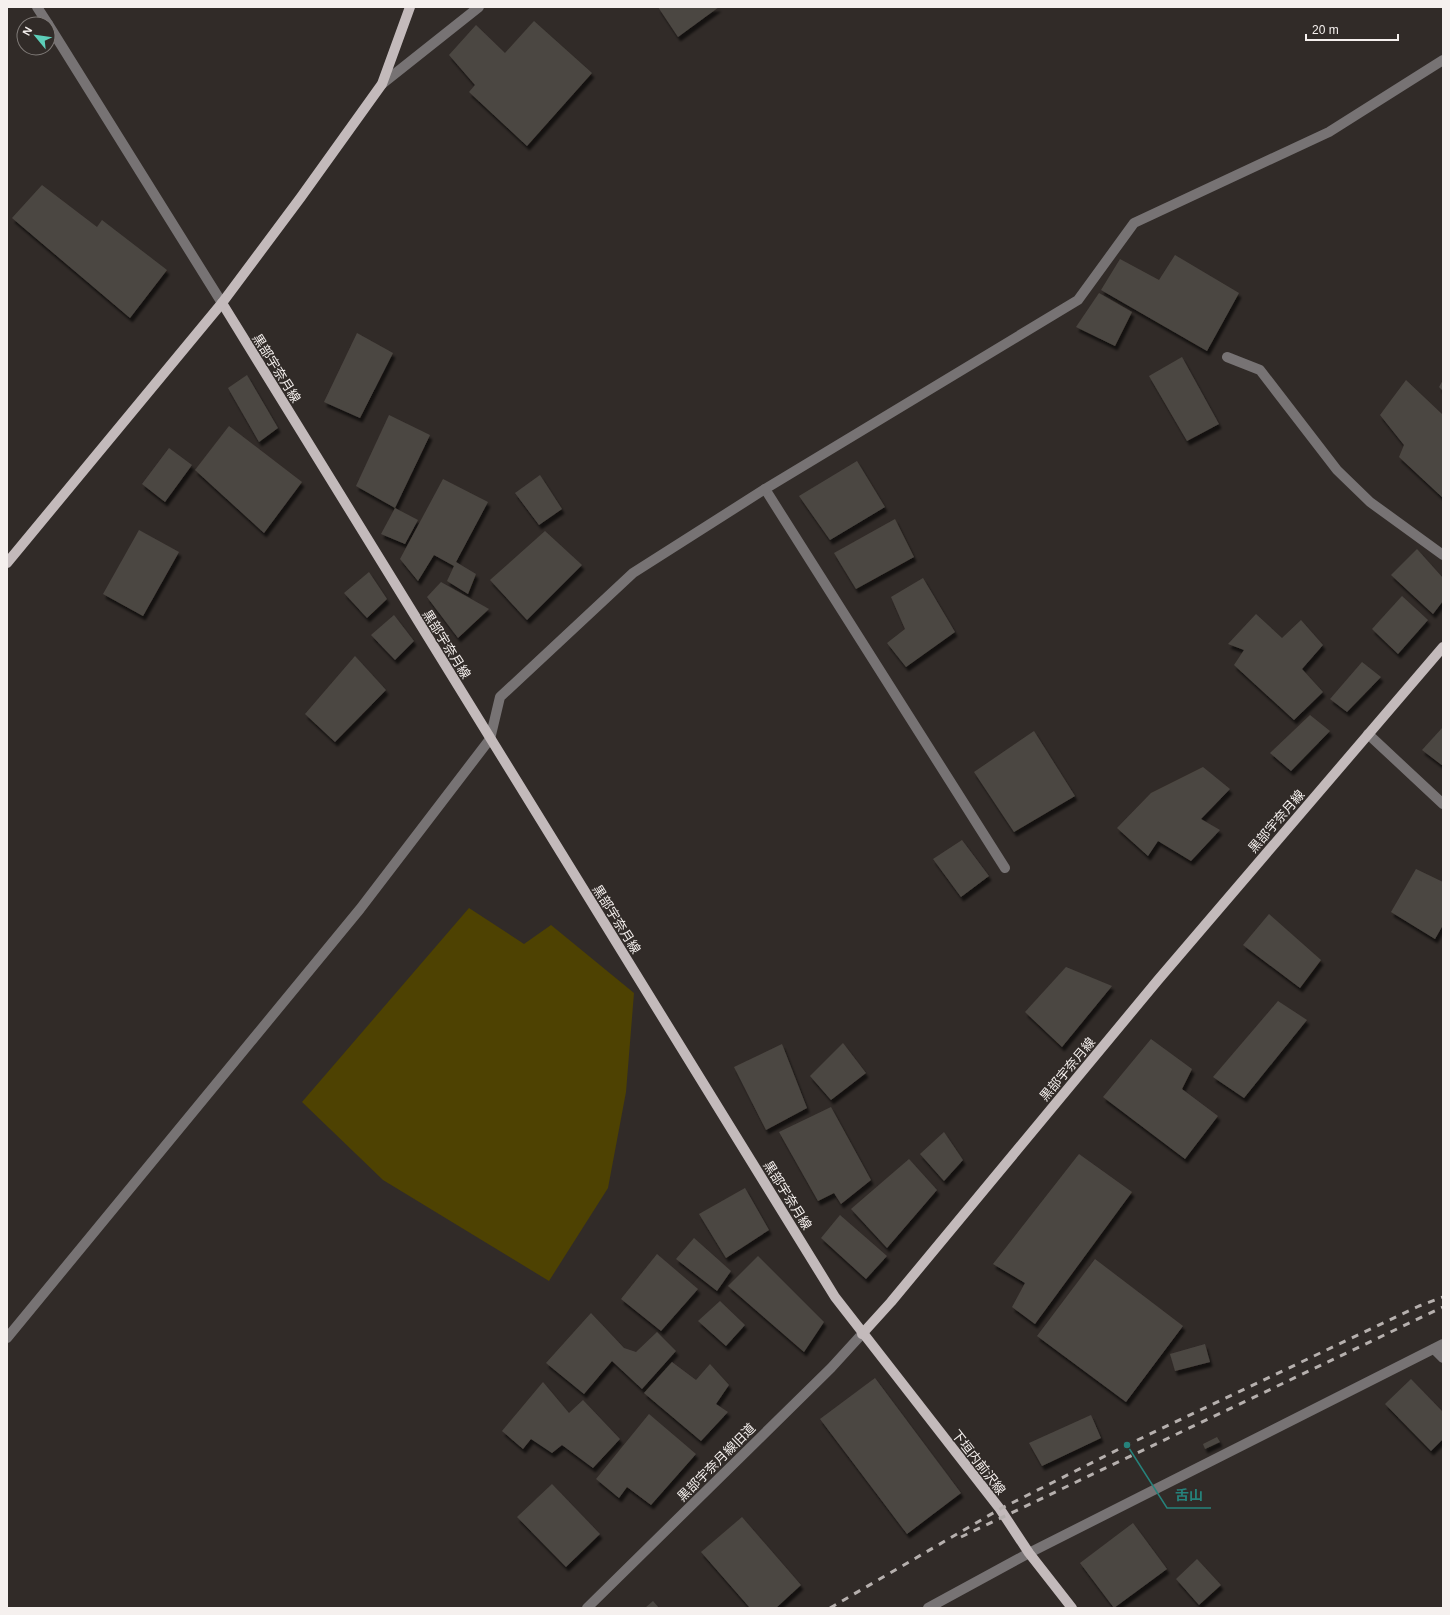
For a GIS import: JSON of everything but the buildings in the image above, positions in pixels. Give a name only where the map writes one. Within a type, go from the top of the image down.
[{"type":"main road","points":[[7,563],[222,303],[301,197],[382,84],[410,7]]},
{"type":"main road","name":"黒部宇奈月線","points":[[222,303],[835,1297],[862,1334],[896,1296],[1158,980],[1443,647]]},
{"type":"main road","name":"下垣内前沢線","points":[[862,1334],[1000,1509],[1029,1554],[1072,1608]]},
{"type":"street","points":[[37,7],[43,16]]},
{"type":"street","points":[[382,84],[479,7]]},
{"type":"street","points":[[56,37],[222,303]]},
{"type":"street","points":[[7,1338],[360,909],[490,739],[500,697],[633,574],[765,489],[1078,300],[1134,223],[1329,132],[1443,60]]},
{"type":"street","points":[[1227,357],[1260,370],[1337,470],[1370,502],[1443,555]]},
{"type":"street","points":[[765,489],[1006,868]]},
{"type":"street","points":[[1368,734],[1443,804]]},
{"type":"street","name":"黒部宇奈月線旧道","points":[[587,1608],[831,1368],[862,1334]]},
{"type":"street","points":[[928,1608],[1029,1554],[1438,1346],[1443,1358]]},
{"type":"shaded area","points":[[469,908],[524,944],[551,925],[634,993],[626,1092],[608,1188],[549,1281],[383,1180],[302,1102]]},
{"type":"railway","points":[[830,1608],[1000,1509],[1127,1445],[1419,1306],[1443,1297]]},
{"type":"railway","points":[[961,1537],[1443,1307]]},
{"type":"place","name":"舌山","points":[[1127,1445]]}]
